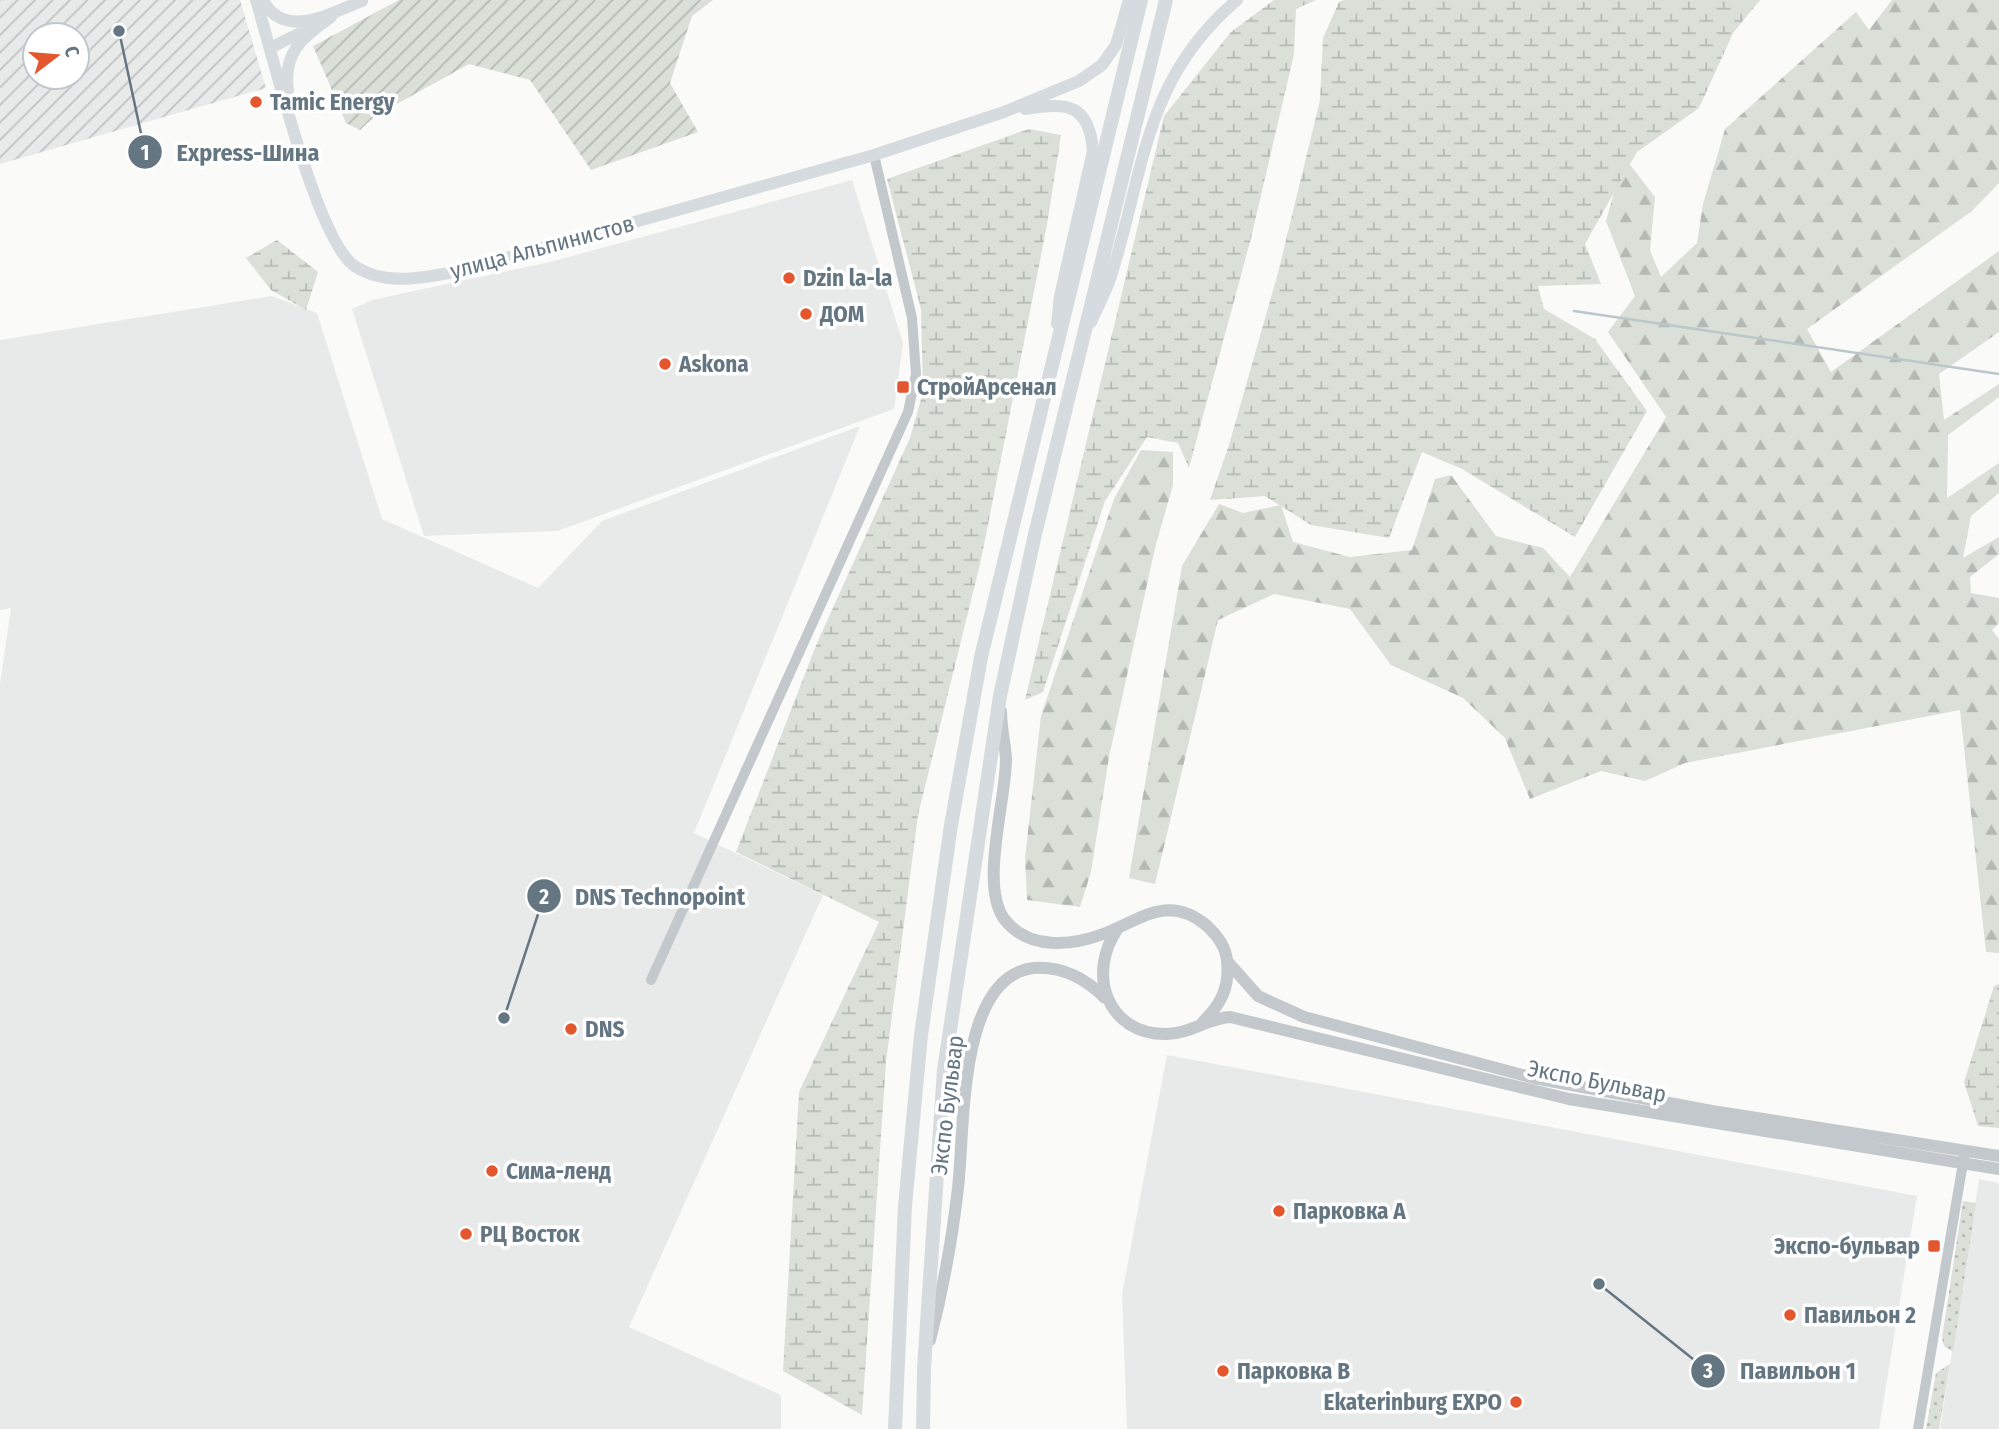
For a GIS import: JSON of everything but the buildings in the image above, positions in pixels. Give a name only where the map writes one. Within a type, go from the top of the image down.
[{"type":"main road","name":"улица Альпинистов","points":[[256,0],[317,208],[341,255],[356,268],[386,278],[415,279],[460,271],[874,155],[1003,112]]},
{"type":"main road","points":[[262,0],[276,17],[293,23],[314,19],[363,0]]},
{"type":"main road","points":[[270,48],[363,0]]},
{"type":"main road","points":[[1003,112],[1079,82],[1102,65],[1116,45],[1129,0]]},
{"type":"main road","points":[[895,1429],[905,1206],[920,1035],[936,918],[981,657],[1141,0]]},
{"type":"main road","points":[[923,1429],[944,1070],[1000,696],[1035,534],[1166,0]]},
{"type":"main road","points":[[1084,339],[1112,275],[1149,131],[1160,101],[1188,52],[1237,0]]},
{"type":"main road","points":[[295,129],[288,68],[302,37],[331,17]]},
{"type":"main road","points":[[1003,112],[1039,106],[1066,107],[1082,114],[1091,128],[1093,151],[1059,296],[1056,344]]},
{"type":"street","points":[[651,980],[908,412],[916,374],[912,318],[874,155]]},
{"type":"street","name":"Экспо Бульвар","points":[[1000,696],[1006,759],[994,876],[1001,914],[1020,934],[1043,943],[1082,940],[1118,928],[1148,913],[1170,911],[1189,915],[1215,934],[1227,961],[1258,996],[1304,1017],[1534,1077],[1964,1158],[1999,1170]]},
{"type":"street","points":[[1108,1000],[1102,967],[1110,940],[1118,928]]},
{"type":"street","points":[[1194,1028],[1216,1009],[1226,991],[1227,961]]},
{"type":"street","name":"Экспо Бульвар","points":[[926,1356],[952,1234],[973,1047],[985,1005],[1000,982],[1011,974],[1040,968],[1050,968],[1079,978],[1108,1000],[1119,1015],[1142,1030],[1166,1034],[1194,1028],[1222,1017],[1239,1018],[1569,1099],[1964,1158],[1999,1157]]},
{"type":"street","points":[[1918,1429],[1964,1158]]},
{"type":"shaded area","points":[[0,0],[240,0],[266,88],[0,164]]},
{"type":"shaded area","points":[[852,180],[903,343],[894,409],[557,531],[424,536],[352,309],[372,300],[550,262]]},
{"type":"shaded area","points":[[272,296],[317,313],[382,519],[538,588],[602,521],[860,426],[694,833],[823,895],[629,1327],[781,1395],[781,1429],[0,1429],[0,684],[11,608],[0,610],[0,340]]},
{"type":"shaded area","points":[[1167,1055],[1917,1196],[1879,1429],[1127,1429],[1122,1294]]},
{"type":"shaded area","points":[[1979,1179],[1999,1183],[1999,1429],[1940,1429]]},
{"type":"green space","points":[[399,0],[713,0],[692,16],[670,83],[698,132],[591,170],[530,80],[469,64],[375,116],[360,130],[346,123],[313,46]]},
{"type":"green space","points":[[1274,0],[1316,0],[1296,9],[1294,54],[1251,238],[1189,468],[1178,443],[1147,437],[1105,501],[1043,692],[1025,700],[1164,116],[1231,32]]},
{"type":"green space","points":[[1760,0],[1733,33],[1699,108],[1637,152],[1585,244],[1601,284],[1538,286],[1544,309],[1595,339],[1647,411],[1575,537],[1462,469],[1422,452],[1389,538],[1311,525],[1265,496],[1210,500],[1229,445],[1279,269],[1320,100],[1323,38],[1339,2]]},
{"type":"green space","points":[[1892,0],[1999,0],[1999,183],[1972,211],[1807,329],[1831,372],[1999,251],[1999,332],[1939,374],[1944,420],[1999,384],[1999,397],[1948,435],[1947,498],[1999,463],[1999,493],[1971,516],[1963,558],[1999,537],[1999,554],[1970,577],[1971,593],[1999,598],[1999,623],[1992,630],[1999,639],[1999,953],[1986,952],[1960,710],[1685,763],[1645,781],[1601,771],[1530,799],[1505,738],[1463,698],[1391,665],[1350,609],[1274,594],[1218,620],[1155,884],[1129,878],[1182,566],[1219,504],[1243,513],[1281,505],[1293,542],[1350,557],[1412,550],[1435,479],[1451,475],[1496,536],[1543,548],[1570,577],[1666,417],[1608,332],[1635,296],[1606,221],[1624,157],[1655,197],[1650,250],[1661,277],[1697,243],[1703,204],[1725,129],[1856,12],[1869,30]]},
{"type":"green space","points":[[1029,129],[1061,135],[1047,225],[981,560],[918,815],[886,1062],[862,1415],[783,1371],[799,1092],[879,922],[736,852],[817,643],[910,438],[923,392],[921,309],[887,179]]},
{"type":"green space","points":[[277,240],[318,272],[306,310],[271,290],[246,258]]},
{"type":"green space","points":[[1141,450],[1173,452],[1173,485],[1155,548],[1109,757],[1091,872],[1080,907],[1027,900],[1025,858],[1041,716],[1114,499]]},
{"type":"green space","points":[[1999,984],[1999,1128],[1978,1126],[1964,1082],[1994,986]]},
{"type":"green space","points":[[1963,1201],[1976,1203],[1953,1352],[1944,1346],[1942,1338]]},
{"type":"green space","points":[[1950,1364],[1939,1429],[1926,1429],[1936,1373]]},
{"type":"waterway","points":[[1574,311],[1999,374]]},
{"type":"place","name":"Express-Шина","points":[[119,31]]},
{"type":"place","name":"Tamic Energy","points":[[256,102]]},
{"type":"place","name":"Dzin la-la","points":[[789,278]]},
{"type":"place","name":"ДОМ","points":[[806,314]]},
{"type":"place","name":"Askona","points":[[665,364]]},
{"type":"place","name":"СтройАрсенал","points":[[903,387]]},
{"type":"place","name":"DNS Technopoint","points":[[504,1018]]},
{"type":"place","name":"DNS","points":[[571,1029]]},
{"type":"place","name":"Сима-ленд","points":[[492,1171]]},
{"type":"place","name":"Парковка A","points":[[1279,1211]]},
{"type":"place","name":"РЦ Восток","points":[[466,1234]]},
{"type":"place","name":"Экспо-бульвар","points":[[1934,1246]]},
{"type":"place","name":"Павильон 1","points":[[1599,1284]]},
{"type":"place","name":"Павильон 2","points":[[1790,1315]]},
{"type":"place","name":"Парковка B","points":[[1223,1371]]},
{"type":"place","name":"Ekaterinburg EXPO","points":[[1516,1402]]}]
